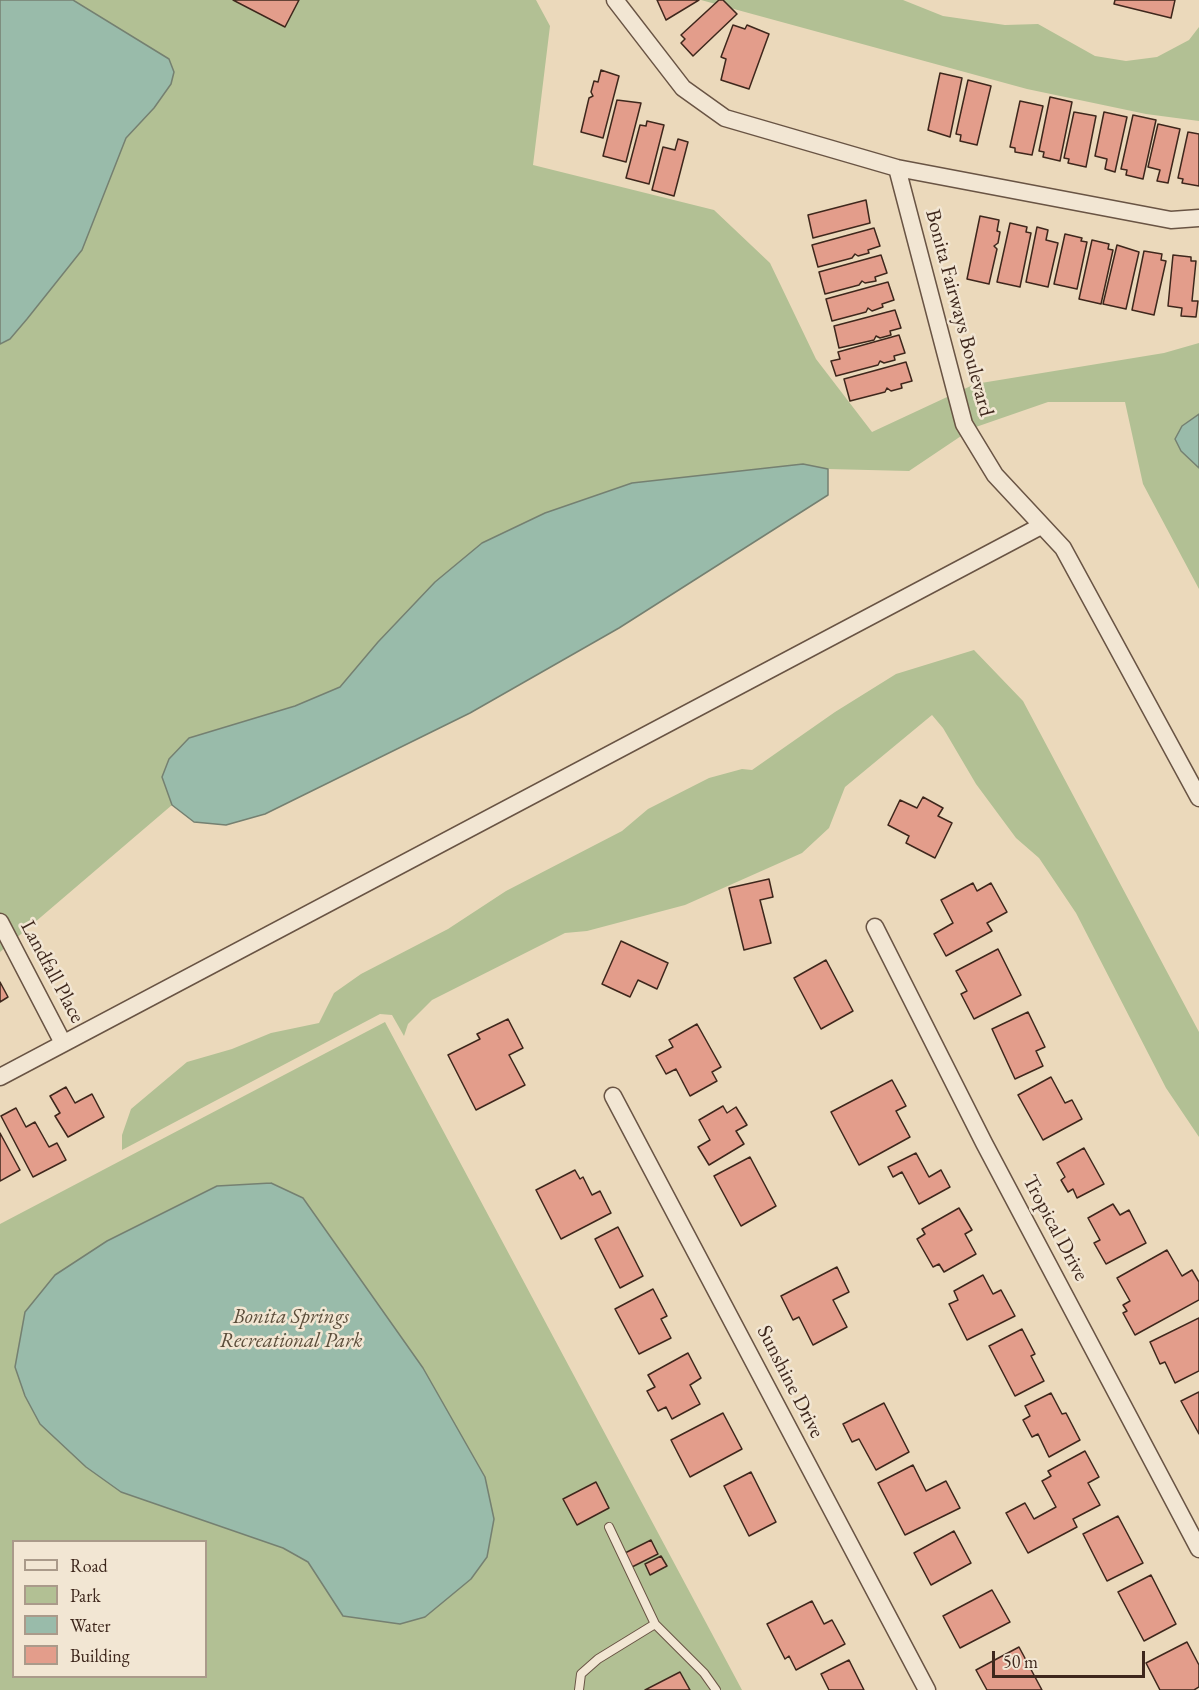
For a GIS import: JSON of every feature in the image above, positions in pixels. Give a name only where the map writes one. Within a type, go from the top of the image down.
[{"type":"street","name":"Bonita Fairways Boulevard","points":[[615,0],[683,88],[725,118],[897,168],[1171,220],[1199,218]]},
{"type":"street","name":"Bonita Fairways Boulevard","points":[[897,168],[964,424],[995,476],[1063,548],[1199,798]]},
{"type":"street","points":[[0,1077],[1041,526]]},
{"type":"street","name":"Landfall Place","points":[[0,922],[63,1043]]},
{"type":"street","name":"Tropical Drive","points":[[875,927],[984,1143],[1199,1549]]},
{"type":"street","name":"Sunshine Drive","points":[[613,1096],[927,1690]]},
{"type":"lane","points":[[609,1527],[656,1624],[704,1673],[716,1690]]},
{"type":"lane","points":[[579,1690],[581,1674],[598,1659],[656,1624]]},
{"type":"green space","points":[[0,0],[233,0],[285,27],[299,0],[536,0],[550,26],[533,165],[714,210],[770,263],[816,359],[872,432],[975,384],[1164,353],[1199,343],[1199,589],[1143,484],[1125,402],[1048,402],[973,428],[909,471],[828,469],[828,495],[619,628],[470,713],[265,814],[226,825],[194,822],[172,805],[0,952]]},
{"type":"green space","points":[[701,0],[903,0],[943,16],[1005,25],[1038,24],[1095,56],[1126,61],[1157,57],[1189,40],[1199,27],[1199,121],[1146,114],[1027,89]]},
{"type":"green space","points":[[974,650],[1023,701],[1199,1032],[1199,1137],[1166,1088],[1076,913],[1039,858],[1016,838],[976,784],[943,728],[932,715],[845,787],[829,828],[802,853],[685,905],[587,931],[565,933],[432,1000],[408,1024],[404,1036],[392,1015],[380,1014],[122,1150],[122,1135],[131,1109],[187,1062],[232,1049],[271,1033],[319,1023],[334,993],[361,974],[448,929],[506,891],[622,831],[648,809],[709,778],[742,769],[752,770],[835,712],[896,674]]},
{"type":"green space","name":"Bonita Springs Recreational Park","points":[[385,1022],[742,1690],[0,1690],[0,1224]]},
{"type":"water","points":[[0,0],[73,0],[169,59],[174,72],[171,84],[154,108],[126,138],[82,250],[10,339],[0,344]]},
{"type":"water","points":[[1199,414],[1199,468],[1181,451],[1175,439],[1182,426]]},
{"type":"water","points":[[803,464],[828,469],[828,495],[619,628],[470,713],[265,814],[226,825],[194,822],[172,805],[162,777],[169,759],[189,738],[295,706],[340,687],[378,642],[435,582],[482,543],[545,513],[632,483]]},
{"type":"water","points":[[271,1183],[303,1198],[423,1368],[485,1477],[494,1519],[487,1557],[471,1579],[425,1617],[400,1624],[343,1616],[308,1562],[283,1548],[121,1492],[86,1467],[40,1424],[25,1396],[15,1367],[25,1312],[55,1275],[107,1241],[217,1186]]},
{"type":"building","points":[[233,0],[299,0],[285,27]]},
{"type":"building","points":[[657,0],[699,0],[666,20]]},
{"type":"building","points":[[719,0],[723,0],[737,14],[693,56],[681,43],[685,39],[681,35]]},
{"type":"building","points":[[1115,0],[1175,0],[1171,18],[1114,4]]},
{"type":"building","points":[[733,25],[745,29],[747,25],[769,34],[749,89],[721,80],[726,59],[721,57]]},
{"type":"building","points":[[601,70],[619,76],[603,138],[581,132],[589,98],[593,96],[591,92],[594,81],[598,82]]},
{"type":"building","points":[[940,73],[962,78],[950,137],[928,130]]},
{"type":"building","points":[[968,80],[991,86],[977,145],[960,141],[961,135],[956,134]]},
{"type":"building","points":[[1050,97],[1072,102],[1060,161],[1043,157],[1044,152],[1039,151]]},
{"type":"building","points":[[617,100],[641,103],[626,162],[603,156]]},
{"type":"building","points":[[1020,101],[1043,106],[1032,155],[1015,152],[1015,148],[1010,147]]},
{"type":"building","points":[[1074,112],[1096,116],[1086,167],[1068,163],[1069,159],[1064,158]]},
{"type":"building","points":[[1104,112],[1127,117],[1115,172],[1105,169],[1107,159],[1095,156]]},
{"type":"building","points":[[1133,115],[1156,120],[1143,179],[1126,175],[1127,170],[1121,169]]},
{"type":"building","points":[[647,121],[664,125],[649,184],[626,178],[640,125],[646,126]]},
{"type":"building","points":[[1158,124],[1180,129],[1168,183],[1157,181],[1160,170],[1148,167]]},
{"type":"building","points":[[1188,132],[1199,134],[1199,186],[1182,183],[1183,179],[1178,178]]},
{"type":"building","points":[[678,139],[688,142],[674,196],[652,190],[663,147],[675,150]]},
{"type":"building","points":[[866,200],[870,223],[813,238],[808,215]]},
{"type":"building","points":[[980,216],[999,220],[997,231],[1000,232],[998,243],[994,246],[997,249],[989,284],[967,279]]},
{"type":"building","points":[[1010,223],[1027,227],[1026,232],[1031,233],[1020,287],[997,282]]},
{"type":"building","points":[[1037,227],[1048,230],[1046,240],[1058,243],[1048,287],[1026,282]]},
{"type":"building","points":[[874,228],[880,246],[868,250],[869,253],[858,256],[855,254],[852,258],[818,267],[812,245]]},
{"type":"building","points":[[1065,234],[1082,238],[1081,241],[1087,242],[1077,289],[1054,284]]},
{"type":"building","points":[[1092,240],[1109,244],[1108,249],[1113,250],[1101,304],[1079,299]]},
{"type":"building","points":[[1117,245],[1139,252],[1126,309],[1103,304]]},
{"type":"building","points":[[1144,251],[1162,254],[1161,260],[1166,261],[1154,315],[1132,310]]},
{"type":"building","points":[[881,255],[887,273],[875,277],[876,281],[865,283],[862,281],[859,285],[825,294],[819,272]]},
{"type":"building","points":[[1173,255],[1191,257],[1191,261],[1196,261],[1192,301],[1198,301],[1196,317],[1181,316],[1182,308],[1168,306]]},
{"type":"building","points":[[888,282],[894,300],[872,311],[868,308],[866,312],[832,321],[826,299]]},
{"type":"building","points":[[895,310],[901,328],[890,331],[891,335],[880,338],[876,336],[874,340],[839,348],[834,326]]},
{"type":"building","points":[[899,335],[905,353],[894,356],[895,360],[884,363],[880,361],[878,365],[836,376],[831,361],[840,359],[838,352]]},
{"type":"building","points":[[906,362],[912,381],[901,384],[902,388],[891,391],[887,388],[885,392],[850,401],[844,379]]},
{"type":"building","points":[[923,797],[943,808],[938,816],[952,823],[935,858],[906,843],[909,836],[888,825],[900,800],[917,808]]},
{"type":"building","points":[[769,879],[773,897],[760,900],[771,943],[744,950],[729,888]]},
{"type":"building","points":[[973,883],[977,891],[991,883],[1007,912],[987,923],[992,931],[946,956],[934,934],[953,923],[941,900]]},
{"type":"building","points":[[621,941],[668,963],[657,989],[638,980],[630,997],[602,984]]},
{"type":"building","points":[[998,949],[1021,995],[974,1019],[961,994],[967,991],[956,971]]},
{"type":"building","points":[[826,960],[853,1011],[821,1029],[794,978]]},
{"type":"building","points":[[0,982],[8,997],[0,1002]]},
{"type":"building","points":[[1028,1012],[1045,1047],[1036,1051],[1043,1066],[1015,1079],[992,1029]]},
{"type":"building","points":[[508,1019],[523,1048],[509,1055],[525,1085],[476,1110],[448,1055],[480,1039],[477,1034]]},
{"type":"building","points":[[697,1024],[721,1067],[712,1072],[717,1081],[690,1096],[676,1069],[666,1074],[656,1056],[673,1047],[669,1040]]},
{"type":"building","points":[[1051,1077],[1065,1103],[1072,1100],[1082,1119],[1043,1140],[1018,1095]]},
{"type":"building","points":[[892,1080],[906,1106],[896,1111],[910,1137],[859,1165],[831,1112]]},
{"type":"building","points":[[66,1087],[75,1103],[92,1094],[104,1117],[68,1137],[55,1116],[60,1113],[50,1096]]},
{"type":"building","points":[[723,1106],[727,1113],[736,1107],[747,1125],[736,1131],[744,1144],[709,1165],[698,1147],[710,1140],[699,1120]]},
{"type":"building","points":[[16,1108],[26,1127],[35,1122],[49,1147],[57,1143],[66,1160],[33,1177],[1,1116]]},
{"type":"building","points":[[0,1133],[20,1170],[0,1181]]},
{"type":"building","points":[[1084,1148],[1104,1184],[1077,1198],[1073,1189],[1068,1192],[1061,1180],[1065,1177],[1057,1163]]},
{"type":"building","points":[[916,1153],[929,1177],[941,1170],[950,1187],[919,1204],[902,1172],[893,1177],[888,1167]]},
{"type":"building","points":[[750,1157],[776,1206],[741,1226],[714,1176]]},
{"type":"building","points":[[575,1170],[580,1179],[583,1177],[592,1195],[600,1191],[611,1213],[561,1239],[536,1190]]},
{"type":"building","points":[[1113,1204],[1120,1215],[1129,1210],[1146,1243],[1106,1264],[1094,1243],[1100,1240],[1088,1218]]},
{"type":"building","points":[[959,1208],[972,1230],[965,1234],[976,1254],[944,1272],[939,1264],[933,1267],[917,1239],[925,1234],[922,1229]]},
{"type":"building","points":[[618,1227],[643,1276],[620,1288],[595,1239]]},
{"type":"building","points":[[1167,1250],[1182,1276],[1192,1270],[1199,1282],[1199,1300],[1135,1335],[1123,1313],[1127,1311],[1123,1305],[1130,1301],[1117,1278]]},
{"type":"building","points":[[837,1267],[849,1292],[833,1300],[847,1327],[813,1345],[799,1317],[793,1320],[781,1296]]},
{"type":"building","points":[[983,1275],[993,1294],[1001,1290],[1015,1316],[967,1340],[949,1304],[958,1300],[954,1291]]},
{"type":"building","points":[[653,1289],[667,1316],[661,1319],[671,1338],[639,1354],[615,1309]]},
{"type":"building","points":[[1199,1318],[1199,1371],[1175,1383],[1165,1362],[1160,1364],[1150,1342]]},
{"type":"building","points":[[1022,1329],[1035,1354],[1031,1356],[1044,1381],[1015,1396],[989,1346]]},
{"type":"building","points":[[688,1353],[701,1378],[690,1385],[700,1404],[672,1419],[666,1407],[658,1411],[647,1391],[655,1387],[648,1375]]},
{"type":"building","points":[[1199,1392],[1199,1434],[1181,1401]]},
{"type":"building","points":[[1051,1393],[1062,1414],[1066,1413],[1080,1440],[1049,1457],[1038,1434],[1032,1437],[1023,1420],[1030,1416],[1025,1406]]},
{"type":"building","points":[[884,1403],[909,1452],[876,1470],[859,1439],[852,1442],[843,1424]]},
{"type":"building","points":[[723,1413],[742,1449],[690,1477],[671,1440]]},
{"type":"building","points":[[1085,1451],[1099,1477],[1088,1483],[1100,1505],[1073,1519],[1077,1527],[1028,1553],[1006,1513],[1025,1503],[1034,1519],[1056,1507],[1042,1481],[1051,1476],[1048,1471]]},
{"type":"building","points":[[913,1465],[926,1491],[946,1481],[960,1508],[905,1535],[878,1483]]},
{"type":"building","points":[[751,1472],[776,1522],[749,1536],[724,1486]]},
{"type":"building","points":[[596,1482],[609,1508],[577,1525],[563,1499]]},
{"type":"building","points":[[1118,1516],[1143,1563],[1107,1581],[1083,1534]]},
{"type":"building","points":[[954,1531],[971,1563],[931,1585],[914,1553]]},
{"type":"building","points":[[651,1540],[658,1554],[632,1567],[625,1553]]},
{"type":"building","points":[[661,1556],[667,1566],[650,1575],[645,1564]]},
{"type":"building","points":[[1151,1575],[1176,1624],[1144,1641],[1118,1592]]},
{"type":"building","points":[[992,1590],[1010,1622],[960,1648],[943,1616]]},
{"type":"building","points":[[812,1601],[824,1624],[832,1620],[845,1644],[796,1670],[789,1656],[785,1659],[767,1624]]},
{"type":"building","points":[[1187,1642],[1199,1665],[1199,1687],[1194,1690],[1160,1690],[1146,1663]]},
{"type":"building","points":[[1019,1647],[1042,1690],[987,1690],[976,1670]]},
{"type":"building","points":[[849,1660],[864,1690],[829,1690],[821,1674]]},
{"type":"building","points":[[680,1672],[690,1690],[645,1690]]}]
